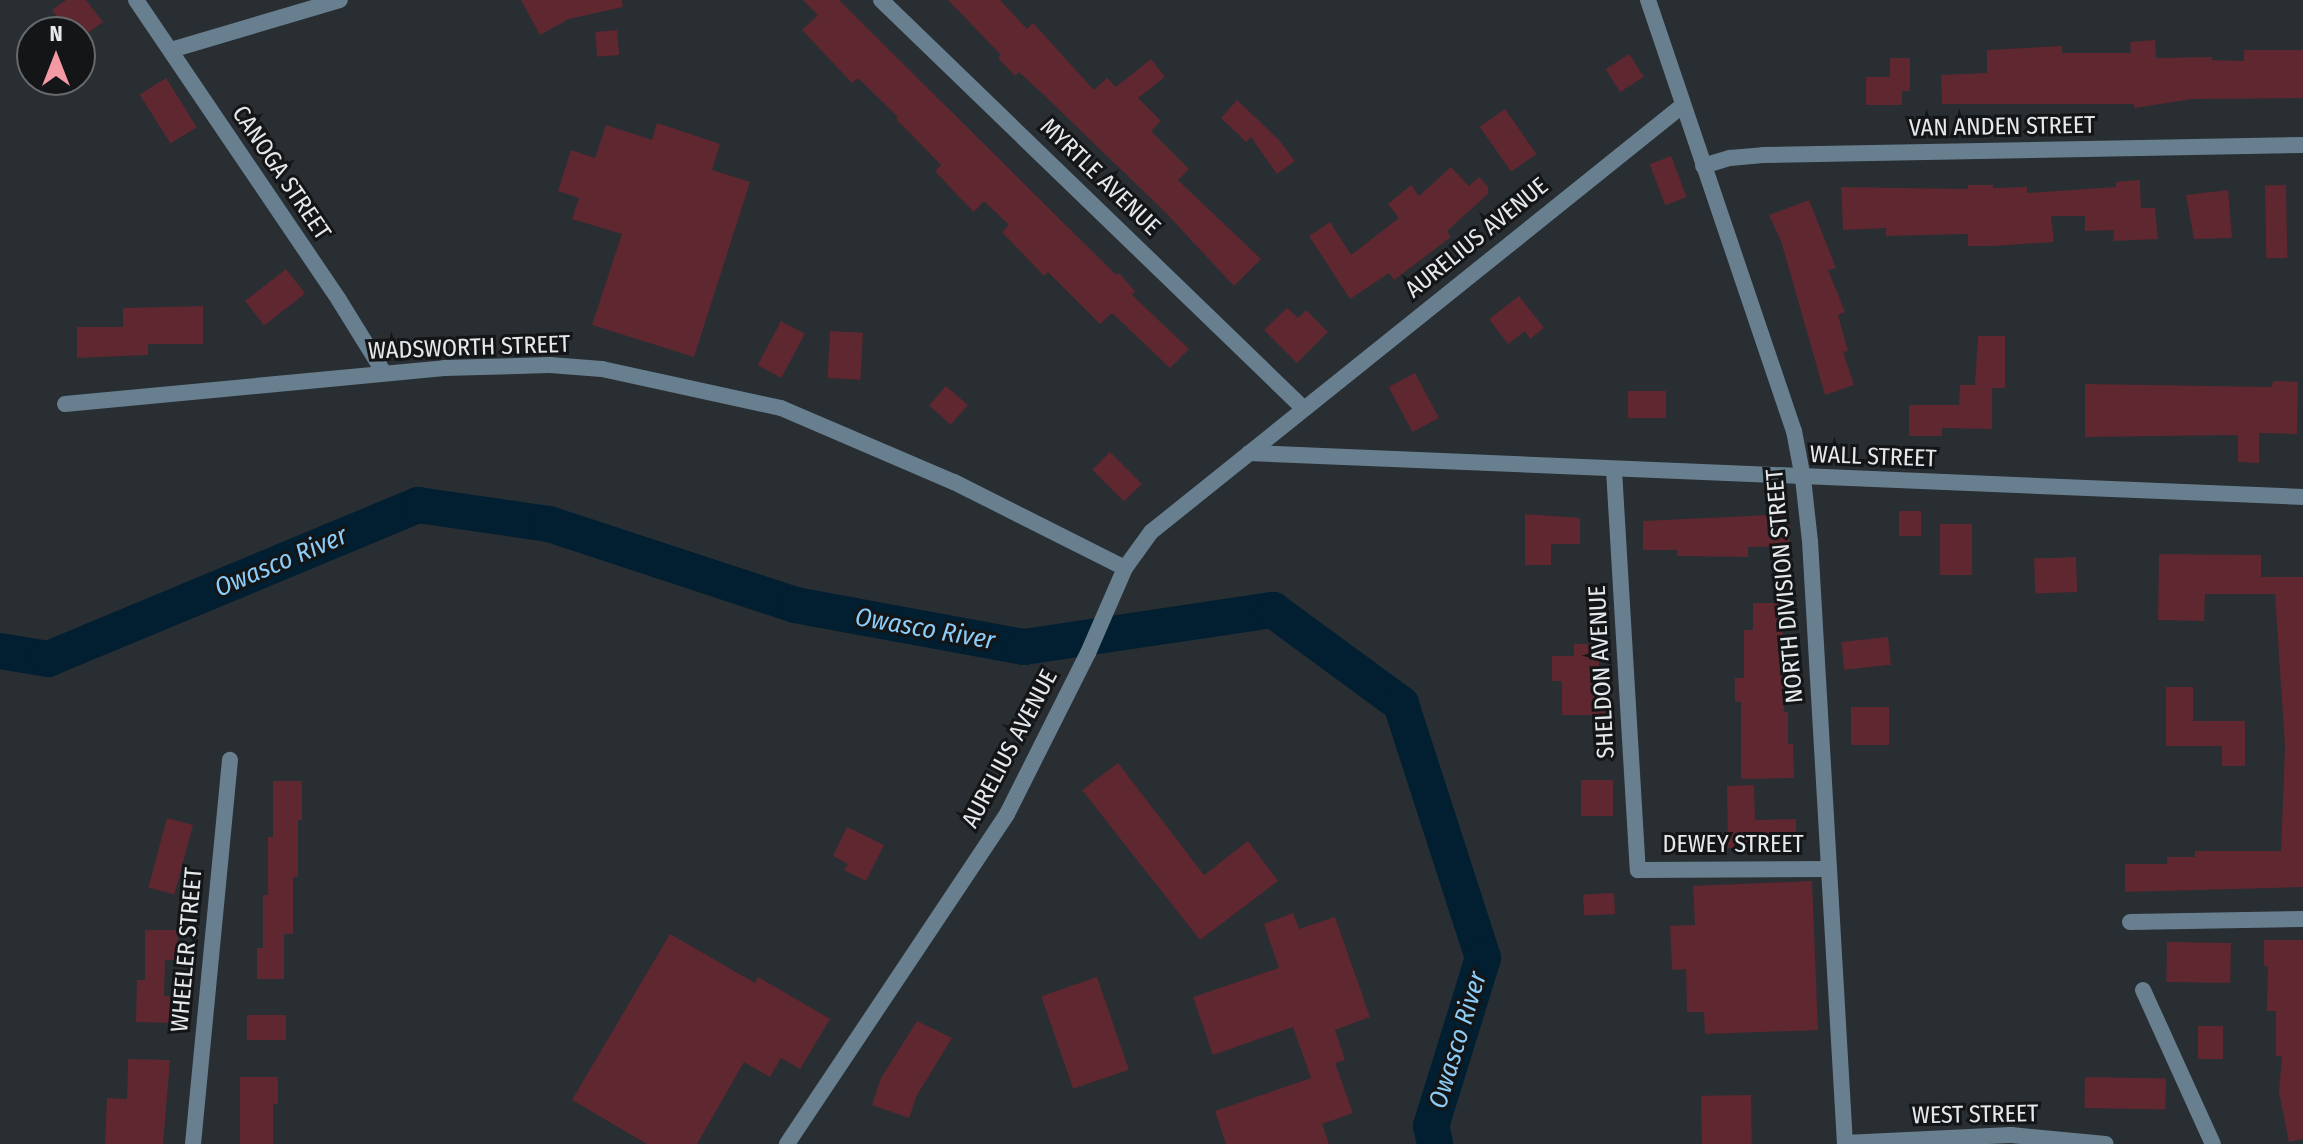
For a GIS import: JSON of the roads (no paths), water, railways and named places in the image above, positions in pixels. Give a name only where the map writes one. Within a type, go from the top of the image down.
[{"type":"street","name":"CANOGA STREET","points":[[136,0],[339,300],[384,373]]},
{"type":"street","points":[[171,50],[340,0]]},
{"type":"street","name":"MYRTLE AVENUE","points":[[881,0],[1303,408]]},
{"type":"street","name":"NORTH DIVISION STREET","points":[[1648,0],[1794,431],[1803,478],[1810,541],[1845,1143]]},
{"type":"street","name":"AURELIUS AVENUE","points":[[787,1144],[1007,814],[1125,568],[1151,532],[1682,106]]},
{"type":"street","name":"VAN ANDEN STREET","points":[[1703,166],[1730,158],[1763,155],[2303,145]]},
{"type":"street","name":"WADSWORTH STREET","points":[[65,404],[384,373],[550,365],[658,379],[765,404],[954,482],[1125,568]]},
{"type":"street","name":"WALL STREET","points":[[1249,453],[2303,497]]},
{"type":"street","name":"SHELDON AVENUE","points":[[1614,470],[1638,870]]},
{"type":"street","name":"WHEELER STREET","points":[[193,1144],[230,760]]},
{"type":"street","name":"DEWEY STREET","points":[[1638,870],[1828,869]]},
{"type":"street","points":[[2130,922],[2303,919]]},
{"type":"street","points":[[2143,990],[2213,1144]]},
{"type":"street","name":"WEST STREET","points":[[1845,1143],[2011,1135],[2106,1144]]},
{"type":"waterway","name":"Owasco River","points":[[0,651],[48,659],[418,505],[549,524],[795,605],[1024,647],[1273,610],[1401,704],[1483,958],[1431,1126],[1435,1144]]}]
